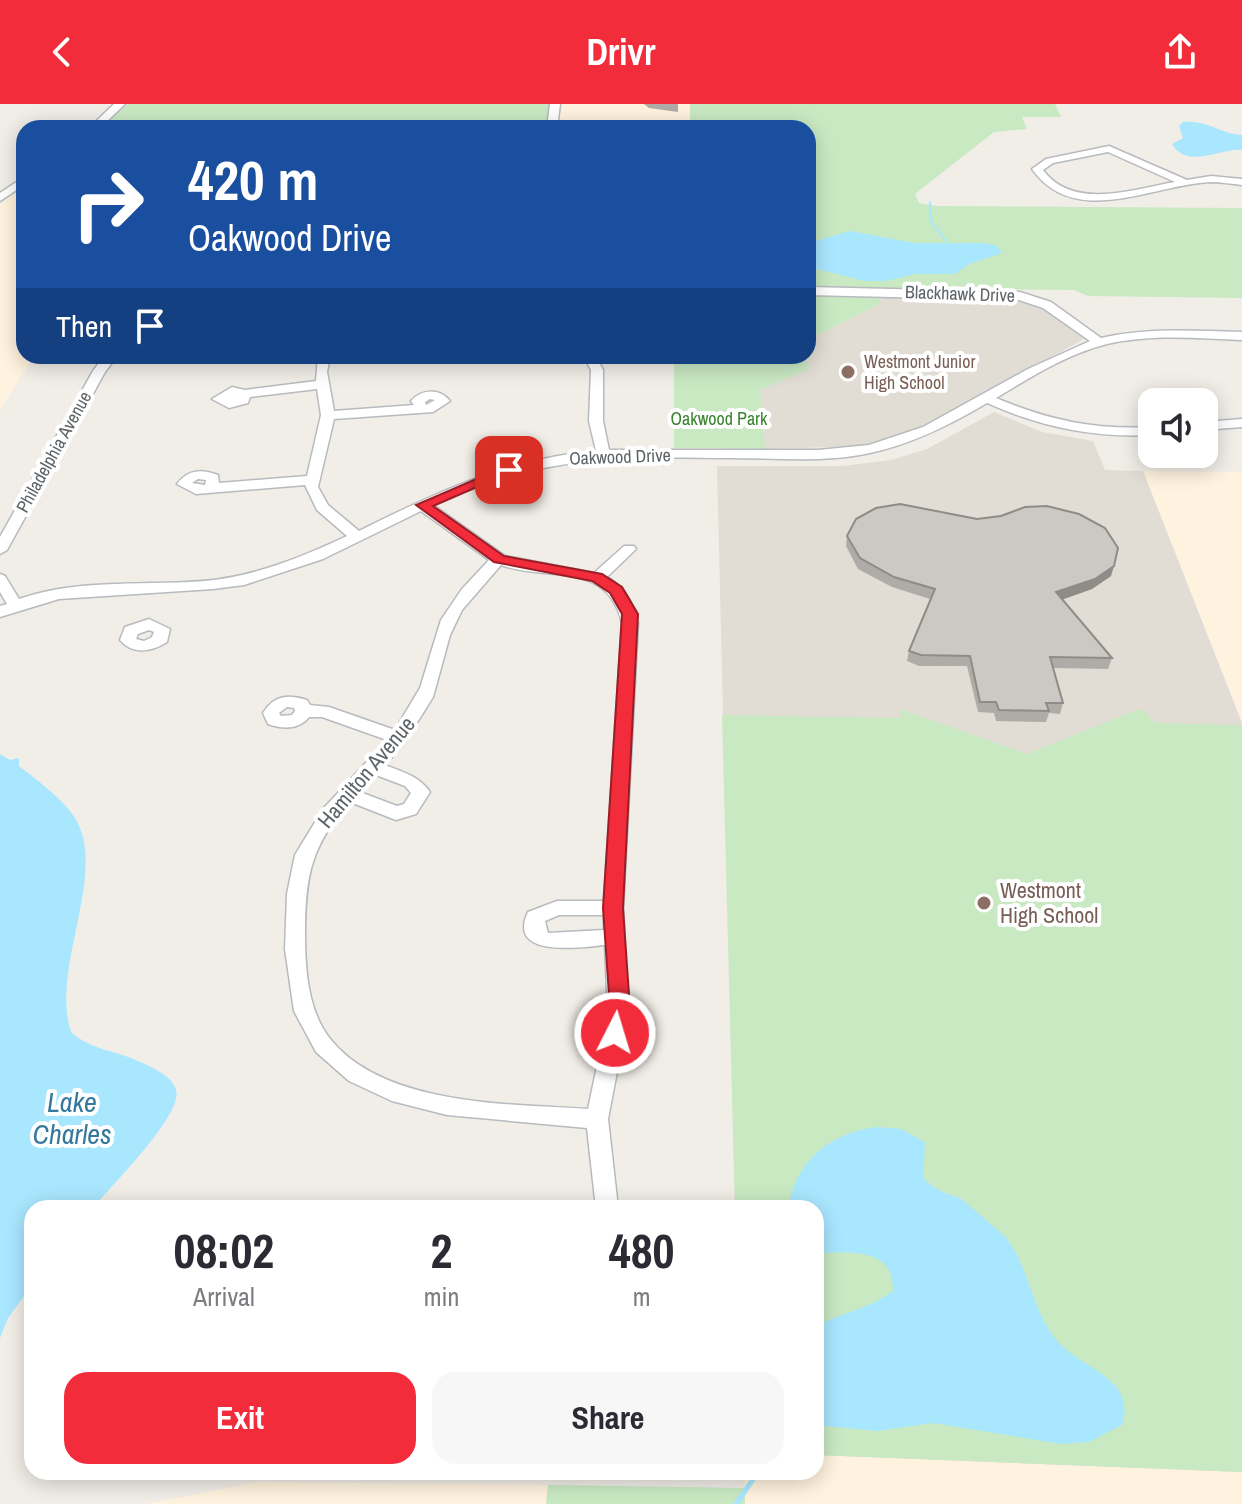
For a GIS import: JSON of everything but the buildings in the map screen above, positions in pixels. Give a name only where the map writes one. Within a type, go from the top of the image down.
[{"type":"street","points":[[103,120],[120,104]]},
{"type":"street","points":[[1188,184],[1109,149],[1050,161],[1037,169],[1045,180],[1072,194],[1094,199],[1188,184],[1218,179],[1242,182]]},
{"type":"street","name":"Blackhawk Drive","points":[[816,291],[1020,296],[1047,305],[1099,342]]},
{"type":"street","name":"Oakwood Drive","points":[[7,608],[79,590],[154,607],[293,565],[423,505],[509,470],[603,454],[855,451],[909,439],[1055,361],[1099,342],[1136,336],[1242,336]]},
{"type":"street","name":"Philadelphia Avenue","points":[[0,550],[105,364]]},
{"type":"street","points":[[324,364],[328,415],[311,480],[322,507],[356,536]]},
{"type":"street","points":[[594,364],[597,370],[596,421],[603,454]]},
{"type":"street","points":[[245,394],[323,384]]},
{"type":"street","points":[[988,399],[1037,421],[1072,430],[1107,434],[1138,432]]},
{"type":"street","points":[[328,415],[421,407]]},
{"type":"street","points":[[1218,425],[1242,423]]},
{"type":"street","points":[[212,485],[237,487],[311,480]]},
{"type":"street","points":[[423,505],[499,559],[597,578],[622,598],[630,623],[613,908],[618,1014],[597,1119],[606,1200]]},
{"type":"street","points":[[597,578],[629,549]]},
{"type":"street","name":"Hamilton Avenue","points":[[499,559],[456,606],[440,641],[426,695],[399,738],[347,794],[311,841],[299,872],[296,981],[302,1008],[322,1043],[359,1076],[423,1103],[597,1119]]},
{"type":"street","points":[[0,579],[7,608]]},
{"type":"street","points":[[304,711],[323,711],[399,738]]},
{"type":"street","points":[[347,794],[396,813],[410,809],[421,792],[411,782],[373,767]]},
{"type":"street","points":[[613,908],[548,909],[535,917],[534,924],[541,938],[550,941],[613,937]]},
{"type":"shaded area","points":[[550,104],[690,104],[690,120],[547,120]]},
{"type":"shaded area","points":[[16,193],[16,364],[29,364],[0,410],[0,204]]},
{"type":"shaded area","name":"Westmont Junior High School","points":[[816,294],[1011,297],[1051,312],[1084,339],[919,430],[865,446],[765,449],[760,390],[694,364],[816,364]]},
{"type":"shaded area","name":"Westmont High School","points":[[994,412],[1042,432],[1093,441],[1105,470],[1143,471],[1242,723],[1242,1472],[824,1455],[824,1200],[735,1200],[717,466],[843,466],[891,460],[927,449]]},
{"type":"shaded area","points":[[1143,471],[1242,472],[1242,723]]},
{"type":"shaded area","points":[[824,1455],[1242,1472],[1242,1504],[745,1504],[744,1480],[824,1480]]},
{"type":"shaded area","points":[[257,1482],[548,1485],[546,1504],[146,1504]]},
{"type":"green space","points":[[127,104],[550,104],[547,120],[109,120]]},
{"type":"green space","points":[[690,104],[1055,104],[1061,117],[1022,117],[1027,129],[994,132],[915,194],[919,203],[937,206],[1242,208],[1242,298],[1088,296],[1074,290],[816,288],[816,120],[690,120]]},
{"type":"green space","points":[[875,296],[882,303],[816,336],[816,297]]},
{"type":"green space","name":"Oakwood Park","points":[[674,364],[807,364],[811,368],[760,390],[765,449],[674,448]]},
{"type":"green space","name":"Westmont High School","points":[[900,709],[1027,754],[1136,710],[1143,710],[1155,723],[1242,725],[1242,1472],[824,1455],[824,1200],[735,1200],[722,715],[901,718]]},
{"type":"green space","points":[[548,1485],[745,1488],[745,1504],[546,1504]]},
{"type":"water","points":[[1183,122],[1200,123],[1242,135],[1242,150],[1186,156],[1172,144],[1183,138],[1179,126]]},
{"type":"water","points":[[850,231],[914,243],[984,243],[997,246],[1002,253],[969,264],[955,274],[915,274],[886,281],[865,281],[816,269],[816,241]]},
{"type":"water","name":"Lake Charles","points":[[0,754],[10,760],[19,758],[19,766],[65,805],[82,833],[86,858],[84,887],[66,1005],[71,1032],[95,1046],[155,1069],[170,1080],[176,1090],[169,1116],[158,1132],[100,1200],[24,1200],[24,1296],[8,1318],[0,1338]]},
{"type":"water","points":[[877,1127],[901,1129],[925,1142],[923,1178],[945,1193],[960,1198],[1006,1238],[1052,1334],[1062,1346],[1116,1387],[1125,1410],[1122,1425],[1089,1442],[1060,1444],[933,1423],[877,1431],[824,1426],[824,1323],[875,1302],[893,1291],[891,1276],[886,1266],[866,1255],[824,1253],[824,1200],[790,1200],[799,1176],[818,1152],[831,1142]]},
{"type":"waterway","points":[[930,202],[930,220],[947,242]]},
{"type":"waterway","points":[[736,1504],[752,1480]]},
{"type":"place","name":"Westmont Junior High School","points":[[848,372]]},
{"type":"place","name":"Westmont High School","points":[[984,903]]},
{"type":"route","points":[[509,470],[423,505],[499,559],[597,578],[616,590],[630,614],[613,908],[619,995],[615,1033]]}]
